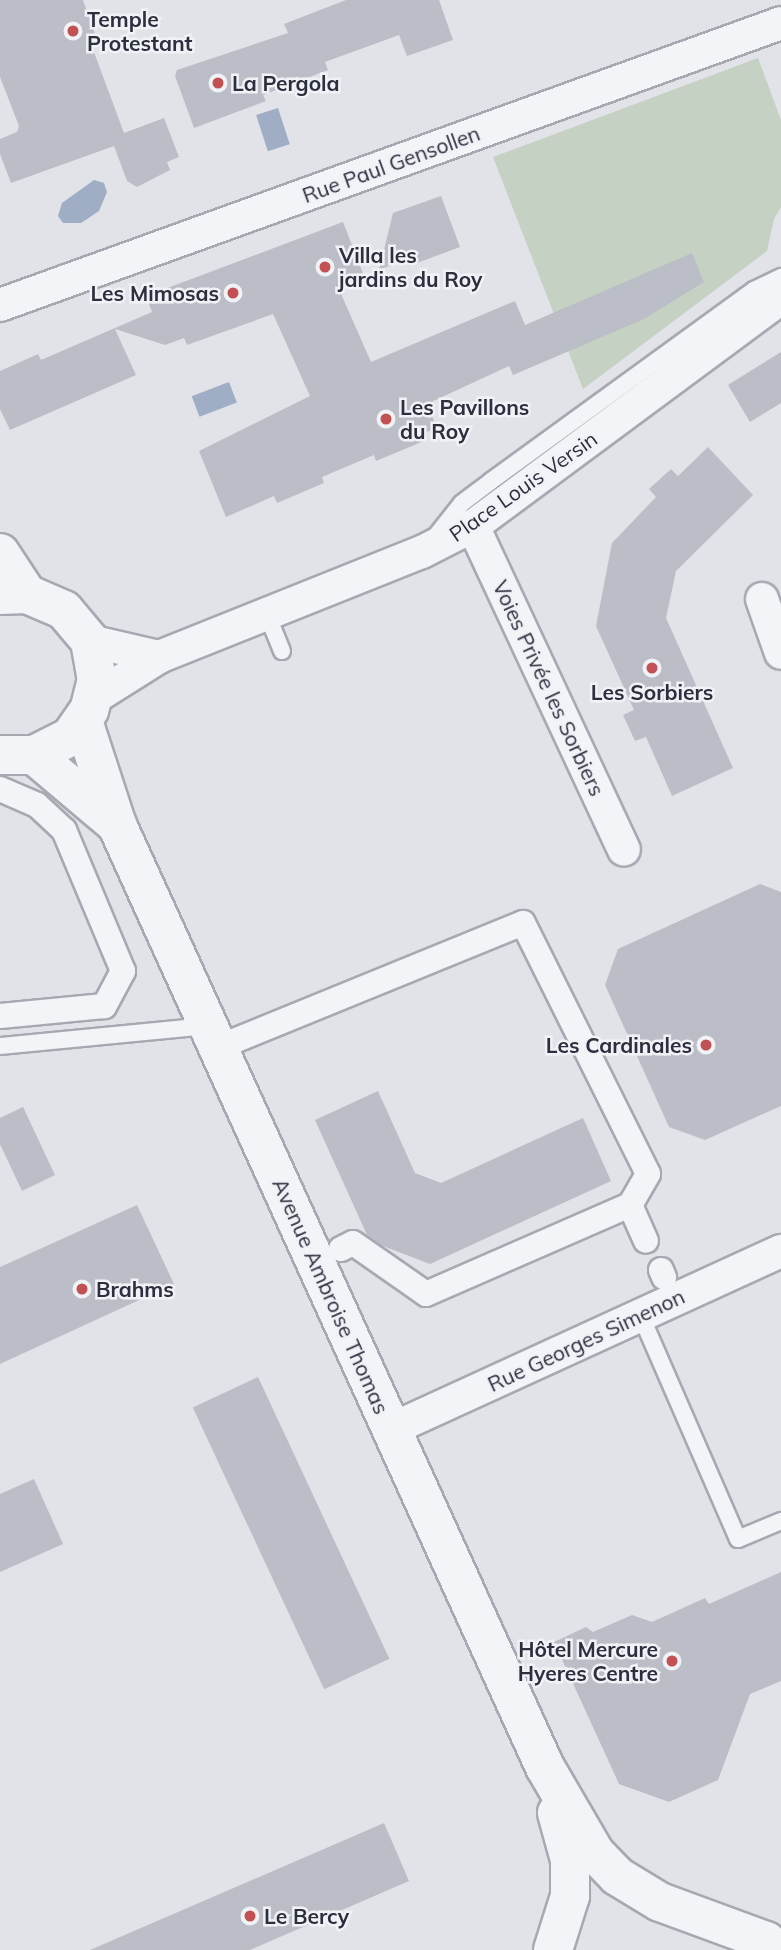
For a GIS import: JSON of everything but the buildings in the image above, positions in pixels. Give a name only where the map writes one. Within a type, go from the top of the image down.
[{"type":"street","points":[[773,0],[781,22]]},
{"type":"street","name":"Rue Paul Gensollen","points":[[0,305],[781,22]]},
{"type":"street","name":"Place Louis Versin","points":[[89,710],[159,657],[422,552],[472,526],[781,298]]},
{"type":"street","name":"Voies Privée les Sorbiers","points":[[472,526],[624,850]]},
{"type":"street","points":[[0,553],[13,594],[64,610],[90,640],[159,657]]},
{"type":"street","points":[[762,599],[781,653]]},
{"type":"street","name":"Avenue Ambroise Thomas","points":[[90,640],[97,679],[89,710],[117,825],[545,1767],[595,1853],[617,1876],[660,1902],[766,1941],[777,1950]]},
{"type":"street","points":[[17,755],[70,737],[89,710]]},
{"type":"street","name":"Avenue Ambroise Thomas","points":[[17,755],[117,825]]},
{"type":"street","points":[[0,789],[37,805],[64,830],[124,971],[104,1006],[0,1016]]},
{"type":"street","points":[[214,1036],[527,932],[648,1174],[630,1205],[426,1294],[353,1243],[341,1249]]},
{"type":"street","points":[[630,1205],[646,1241]]},
{"type":"street","name":"Rue Georges Simenon","points":[[391,1429],[781,1251]]},
{"type":"street","name":"Avenue Ambroise Thomas","points":[[545,1767],[570,1860],[570,1896],[553,1950]]},
{"type":"lane","points":[[422,552],[462,503],[754,290],[781,276]]},
{"type":"lane","points":[[267,614],[282,651]]},
{"type":"lane","points":[[0,1046],[214,1036]]},
{"type":"lane","points":[[641,1316],[738,1539],[781,1521]]},
{"type":"green space","points":[[758,58],[781,120],[781,207],[774,219],[767,251],[583,389],[493,157]]},
{"type":"water","points":[[278,108],[290,144],[268,151],[256,115]]},
{"type":"water","points":[[94,180],[104,183],[107,192],[99,211],[81,223],[63,223],[58,216],[62,203]]},
{"type":"water","points":[[229,382],[237,403],[200,417],[192,396]]},
{"type":"place","name":"Temple Protestant","points":[[73,31]]},
{"type":"place","name":"La Pergola","points":[[218,83]]},
{"type":"place","name":"Villa les jardins du Roy","points":[[325,267]]},
{"type":"place","name":"Les Mimosas","points":[[233,293]]},
{"type":"place","name":"Les Pavillons du Roy","points":[[386,419]]},
{"type":"place","name":"Les Sorbiers","points":[[652,668]]},
{"type":"place","name":"Les Cardinales","points":[[706,1045]]},
{"type":"place","name":"Brahms","points":[[82,1289]]},
{"type":"place","name":"Hôtel Mercure Hyeres Centre","points":[[672,1661]]},
{"type":"place","name":"Le Bercy","points":[[250,1916]]}]
